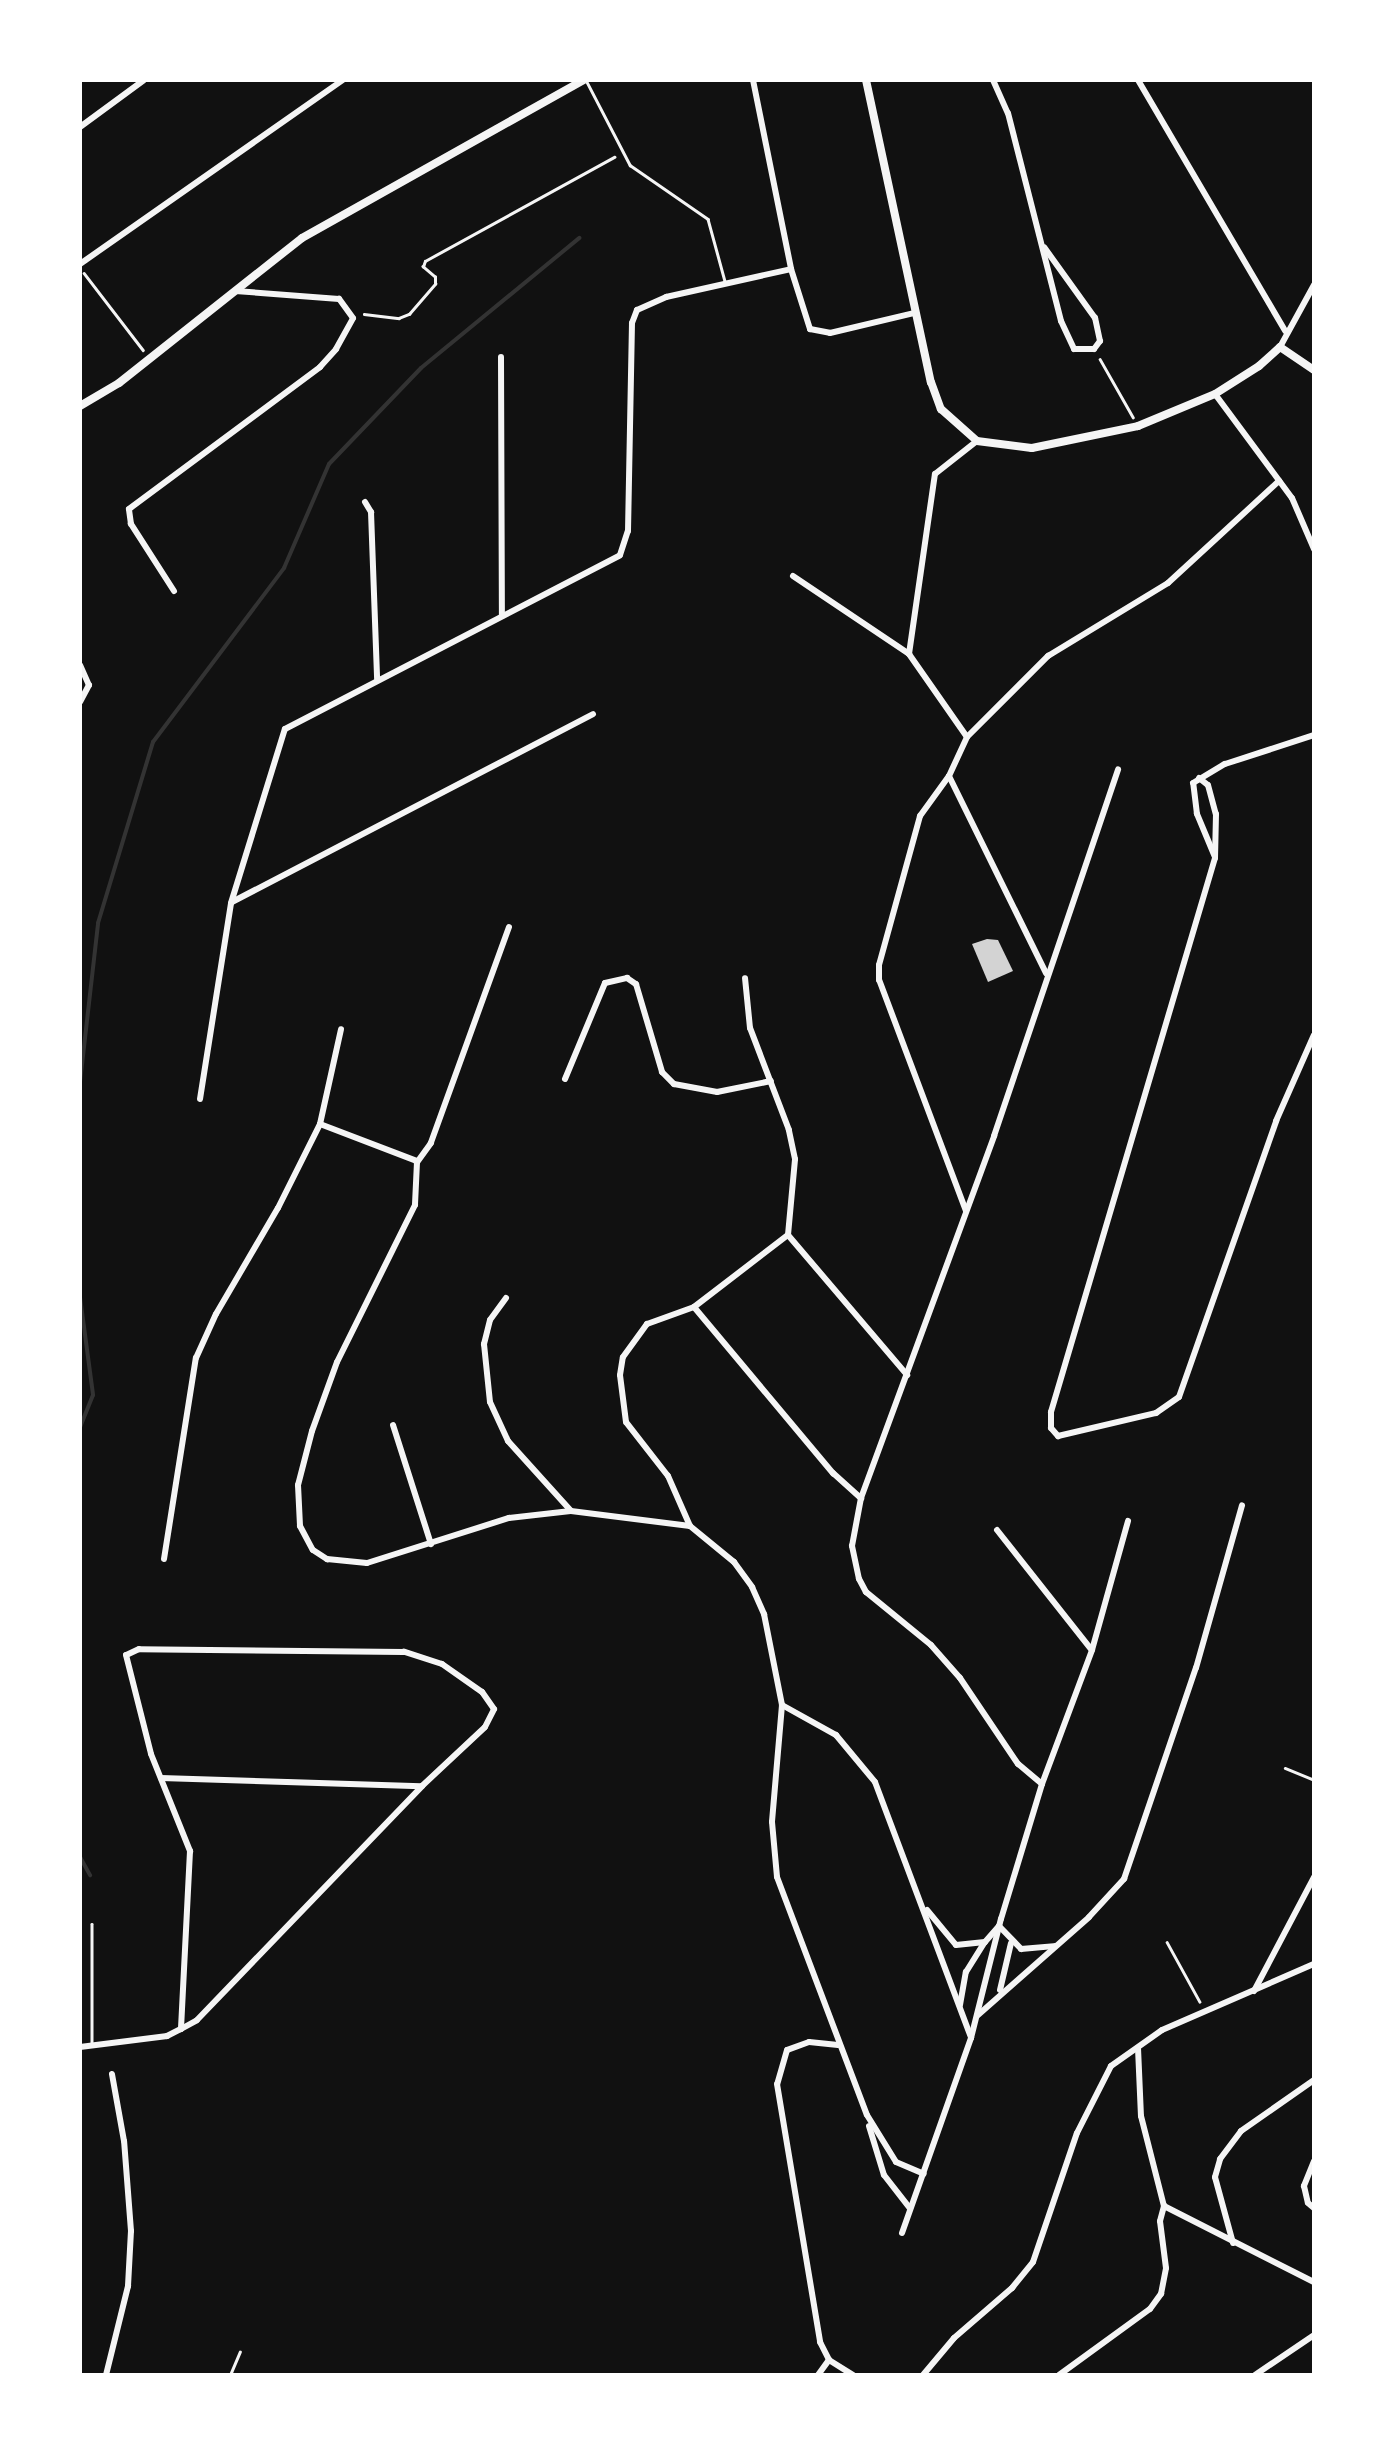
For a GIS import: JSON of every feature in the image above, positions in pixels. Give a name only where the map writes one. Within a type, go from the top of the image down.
[{"type":"street","points":[[80,127],[144,80]]},
{"type":"street","points":[[80,266],[342,80]]},
{"type":"street","points":[[80,406],[149,359],[302,238],[585,80]]},
{"type":"street","points":[[753,80],[804,319],[818,333],[914,312]]},
{"type":"street","points":[[866,80],[914,312],[941,409],[978,441],[1032,448],[1138,426],[1214,394],[1259,366],[1280,347],[1285,330],[1314,285]]},
{"type":"street","points":[[994,80],[1008,113],[1044,248],[1069,340],[1079,352],[1094,349],[1100,331],[1088,303],[1044,248]]},
{"type":"street","points":[[1138,80],[1285,330]]},
{"type":"street","points":[[200,1099],[231,903],[285,729],[620,555],[628,531],[632,323],[637,310],[648,302],[791,269]]},
{"type":"street","points":[[174,591],[131,524],[130,509],[320,367],[336,350],[353,318],[339,299],[234,290]]},
{"type":"street","points":[[1280,347],[1314,370]]},
{"type":"street","points":[[501,357],[502,616]]},
{"type":"street","points":[[1214,394],[1302,517],[1314,549]]},
{"type":"street","points":[[909,654],[935,474],[978,441]]},
{"type":"street","points":[[966,1212],[879,980],[878,965],[920,816],[949,776],[968,738],[1048,656],[1168,583],[1278,481]]},
{"type":"street","points":[[365,502],[371,512],[377,679]]},
{"type":"street","points":[[793,576],[909,654],[968,738]]},
{"type":"street","points":[[80,665],[89,685],[80,702]]},
{"type":"street","points":[[231,903],[593,714]]},
{"type":"street","points":[[1215,858],[1193,800],[1193,783],[1248,756],[1314,735]]},
{"type":"street","points":[[1042,1784],[1018,1764],[960,1678],[931,1645],[866,1592],[858,1580],[852,1546],[860,1498],[908,1376],[1118,769]]},
{"type":"street","points":[[949,776],[1047,974]]},
{"type":"street","points":[[1199,778],[1208,785],[1216,814],[1215,858],[1051,1412],[1050,1428],[1058,1436],[1156,1413],[1180,1397],[1276,1122],[1314,1035]]},
{"type":"street","points":[[509,928],[430,1144],[417,1162],[415,1205],[337,1362],[312,1431],[298,1485],[298,1507],[306,1539],[327,1559],[367,1563],[510,1518],[571,1511],[690,1526]]},
{"type":"street","points":[[565,1079],[605,983],[627,978],[636,984],[662,1072],[674,1084],[717,1092],[771,1081]]},
{"type":"street","points":[[745,978],[745,1011],[795,1159],[788,1236],[908,1376]]},
{"type":"street","points":[[164,1560],[196,1358],[320,1124],[341,1029]]},
{"type":"street","points":[[320,1124],[417,1162]]},
{"type":"street","points":[[788,1236],[694,1308],[647,1324],[623,1357],[619,1393],[626,1422],[673,1485],[690,1526],[734,1562],[752,1586],[773,1644],[782,1704],[772,1855],[786,1904],[867,2115],[884,2175],[910,2208]]},
{"type":"street","points":[[506,1298],[490,1320],[484,1344],[490,1402],[508,1441],[571,1511]]},
{"type":"street","points":[[694,1308],[833,1472],[860,1498]]},
{"type":"street","points":[[394,1425],[431,1544]]},
{"type":"street","points":[[978,2016],[1108,1899],[1135,1857],[1242,1505]]},
{"type":"street","points":[[902,2233],[972,2038],[999,1926],[1042,1784],[1092,1650],[1128,1521]]},
{"type":"street","points":[[997,1530],[1092,1650]]},
{"type":"street","points":[[80,2047],[156,2038],[181,2029],[215,2003],[422,1786],[485,1727],[493,1714],[492,1703],[442,1664],[404,1652],[272,1654],[139,1649],[126,1655],[128,1673],[161,1778],[190,1850],[181,2029]]},
{"type":"street","points":[[782,1704],[836,1735],[875,1782],[972,2038]]},
{"type":"street","points":[[161,1778],[422,1786]]},
{"type":"street","points":[[1254,1992],[1314,1877]]},
{"type":"street","points":[[912,1883],[947,1938],[966,1947],[984,1942]]},
{"type":"street","points":[[960,2008],[966,1972],[999,1926]]},
{"type":"street","points":[[999,1926],[1011,1943],[1027,1950],[1055,1945]]},
{"type":"street","points":[[998,1996],[1011,1943]]},
{"type":"street","points":[[923,2375],[954,2338],[1012,2288],[1033,2262],[1092,2098],[1111,2066],[1162,2030],[1314,1964]]},
{"type":"street","points":[[839,2046],[809,2042],[787,2050],[778,2084],[820,2342],[829,2360],[853,2375]]},
{"type":"street","points":[[1058,2375],[1150,2309],[1161,2294],[1166,2268],[1160,2221],[1164,2206],[1143,2126],[1138,2048]]},
{"type":"street","points":[[106,2375],[128,2286],[131,2231],[124,2141],[112,2074]]},
{"type":"street","points":[[1233,2243],[1215,2177],[1220,2159],[1241,2131],[1314,2080]]},
{"type":"street","points":[[867,2115],[896,2162],[924,2174]]},
{"type":"street","points":[[1314,2161],[1306,2175],[1304,2194],[1314,2208]]},
{"type":"street","points":[[1164,2206],[1314,2282]]},
{"type":"street","points":[[1255,2375],[1314,2335]]},
{"type":"street","points":[[818,2375],[829,2360]]},
{"type":"lane","points":[[585,80],[622,153],[642,174],[703,212],[712,228],[726,283]]},
{"type":"lane","points":[[92,1924],[92,2044]]},
{"type":"lane","points":[[230,2375],[240,2352]]},
{"type":"path","points":[[353,318],[409,314],[435,284],[434,277],[423,267],[425,261],[622,153]]},
{"type":"path","points":[[80,266],[149,359]]},
{"type":"path","points":[[1094,349],[1138,426]]},
{"type":"path","points":[[1285,1768],[1314,1780]]},
{"type":"path","points":[[1167,1942],[1206,2012]]},
{"type":"building","points":[[998,940],[1013,971],[988,982],[972,944]]},
{"type":"waterway","points":[[80,1082],[98,923],[153,742],[284,568],[329,464],[421,368],[579,238]]},
{"type":"waterway","points":[[80,1297],[93,1395],[80,1427]]},
{"type":"waterway","points":[[80,1857],[90,1875]]}]
